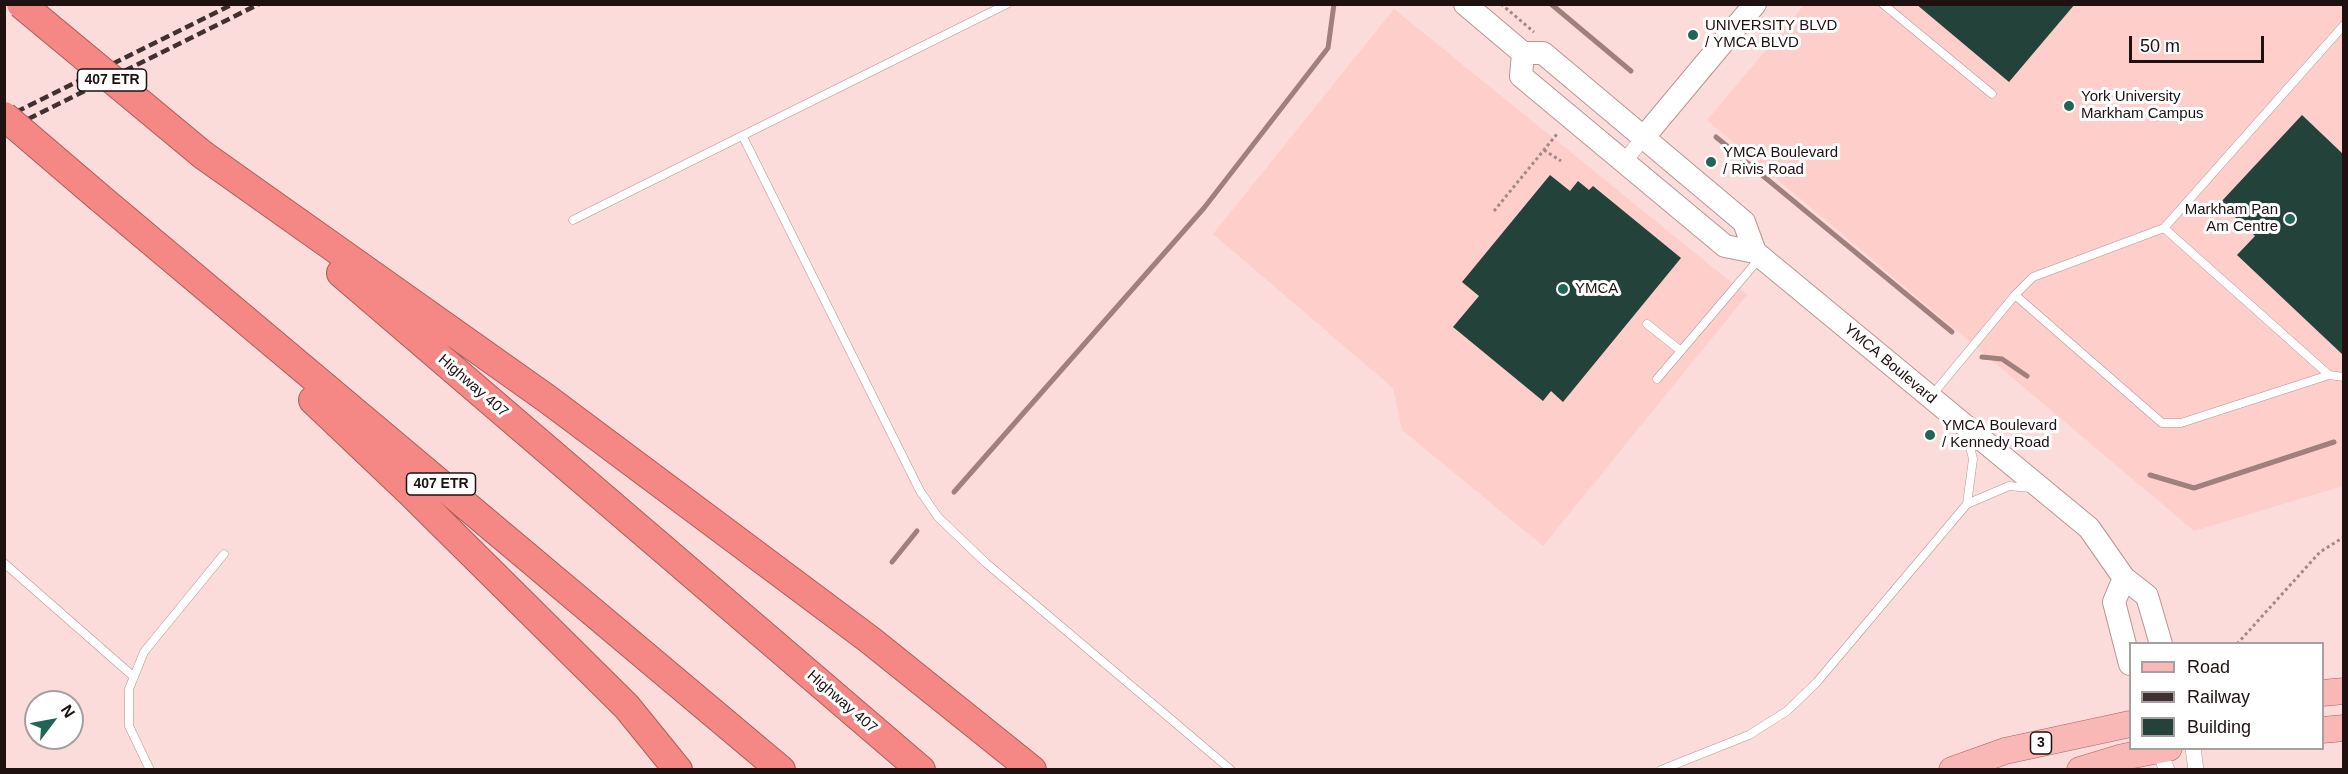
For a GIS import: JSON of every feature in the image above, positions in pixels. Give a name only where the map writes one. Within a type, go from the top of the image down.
[{"type":"highway","name":"Highway 407","points":[[21,4],[203,155],[921,770]]},
{"type":"highway","name":"407 ETR","points":[[4,116],[781,770]]},
{"type":"highway","points":[[203,155],[565,413],[870,640],[1032,770]]},
{"type":"highway","points":[[100,198],[445,526],[627,707],[678,770]]},
{"type":"main road","points":[[1465,4],[1523,52],[1543,53],[1744,222],[1758,255]]},
{"type":"main road","points":[[1644,137],[1755,4]]},
{"type":"main road","name":"YMCA Boulevard","points":[[1523,52],[1521,76],[1725,246],[1758,255],[2089,528],[2124,578],[2147,596],[2160,642]]},
{"type":"main road","points":[[2124,578],[2114,602],[2129,660]]},
{"type":"main road","points":[[2324,693],[2343,691]]},
{"type":"main road","name":"3","points":[[1952,770],[2005,751],[2129,724]]},
{"type":"main road","points":[[2324,730],[2343,728]]},
{"type":"main road","points":[[2080,770],[2123,757],[2163,754]]},
{"type":"street","points":[[1624,162],[1644,137]]},
{"type":"street","points":[[2193,750],[2196,770]]},
{"type":"lane","points":[[573,220],[1007,4]]},
{"type":"lane","points":[[1883,4],[1992,94]]},
{"type":"lane","points":[[1930,398],[1951,370],[2033,277],[2164,228],[2343,25]]},
{"type":"lane","points":[[743,137],[920,492],[938,517],[986,563],[1231,770]]},
{"type":"lane","points":[[2164,228],[2329,375]]},
{"type":"lane","points":[[1657,379],[1758,255]]},
{"type":"lane","points":[[2015,295],[2162,423],[2181,423],[2329,375],[2343,377]]},
{"type":"lane","points":[[1647,324],[1681,351]]},
{"type":"lane","points":[[1964,426],[1973,459],[1966,504]]},
{"type":"lane","points":[[1661,770],[1749,735],[1787,711],[1817,682],[1966,504],[2009,486],[2041,489]]},
{"type":"lane","points":[[150,770],[129,726],[129,689],[144,652],[224,554]]},
{"type":"lane","points":[[4,564],[134,677]]},
{"type":"path","points":[[1494,211],[1557,134]]},
{"type":"path","points":[[1544,150],[1561,161]]},
{"type":"path","points":[[2239,642],[2320,552],[2343,537]]},
{"type":"shaded area","points":[[1804,5],[2343,5],[2343,486],[2194,531],[1707,120]]},
{"type":"shaded area","points":[[1394,9],[1747,295],[1543,546],[1402,430],[1393,388],[1213,234]]},
{"type":"building","points":[[1916,4],[2075,4],[2009,82]]},
{"type":"building","name":"Markham Pan Am Centre","points":[[2302,115],[2343,154],[2343,355],[2237,255],[2255,236],[2220,203]]},
{"type":"building","name":"YMCA","points":[[1550,175],[1570,191],[1578,181],[1589,190],[1593,186],[1681,258],[1563,402],[1551,391],[1543,401],[1453,327],[1479,296],[1462,282]]},
{"type":"waterway","points":[[954,492],[1204,208],[1328,48],[1334,4]]},
{"type":"waterway","points":[[1551,4],[1631,71]]},
{"type":"waterway","points":[[1716,137],[1952,332]]},
{"type":"waterway","points":[[1982,357],[2002,359],[2027,376]]},
{"type":"waterway","points":[[2150,475],[2194,488],[2334,442]]},
{"type":"waterway","points":[[892,562],[917,531]]},
{"type":"railway","points":[[4,118],[233,4]]},
{"type":"railway","points":[[4,131],[259,4]]},
{"type":"place","name":"UNIVERSITY BLVD / YMCA BLVD","points":[[1693,35]]},
{"type":"place","name":"York University Markham Campus","points":[[2069,106]]},
{"type":"place","name":"YMCA Boulevard / Rivis Road","points":[[1711,162]]},
{"type":"place","name":"Markham Pan Am Centre","points":[[2290,219]]},
{"type":"place","name":"YMCA","points":[[1563,289]]},
{"type":"place","name":"YMCA Boulevard / Kennedy Road","points":[[1930,435]]}]
